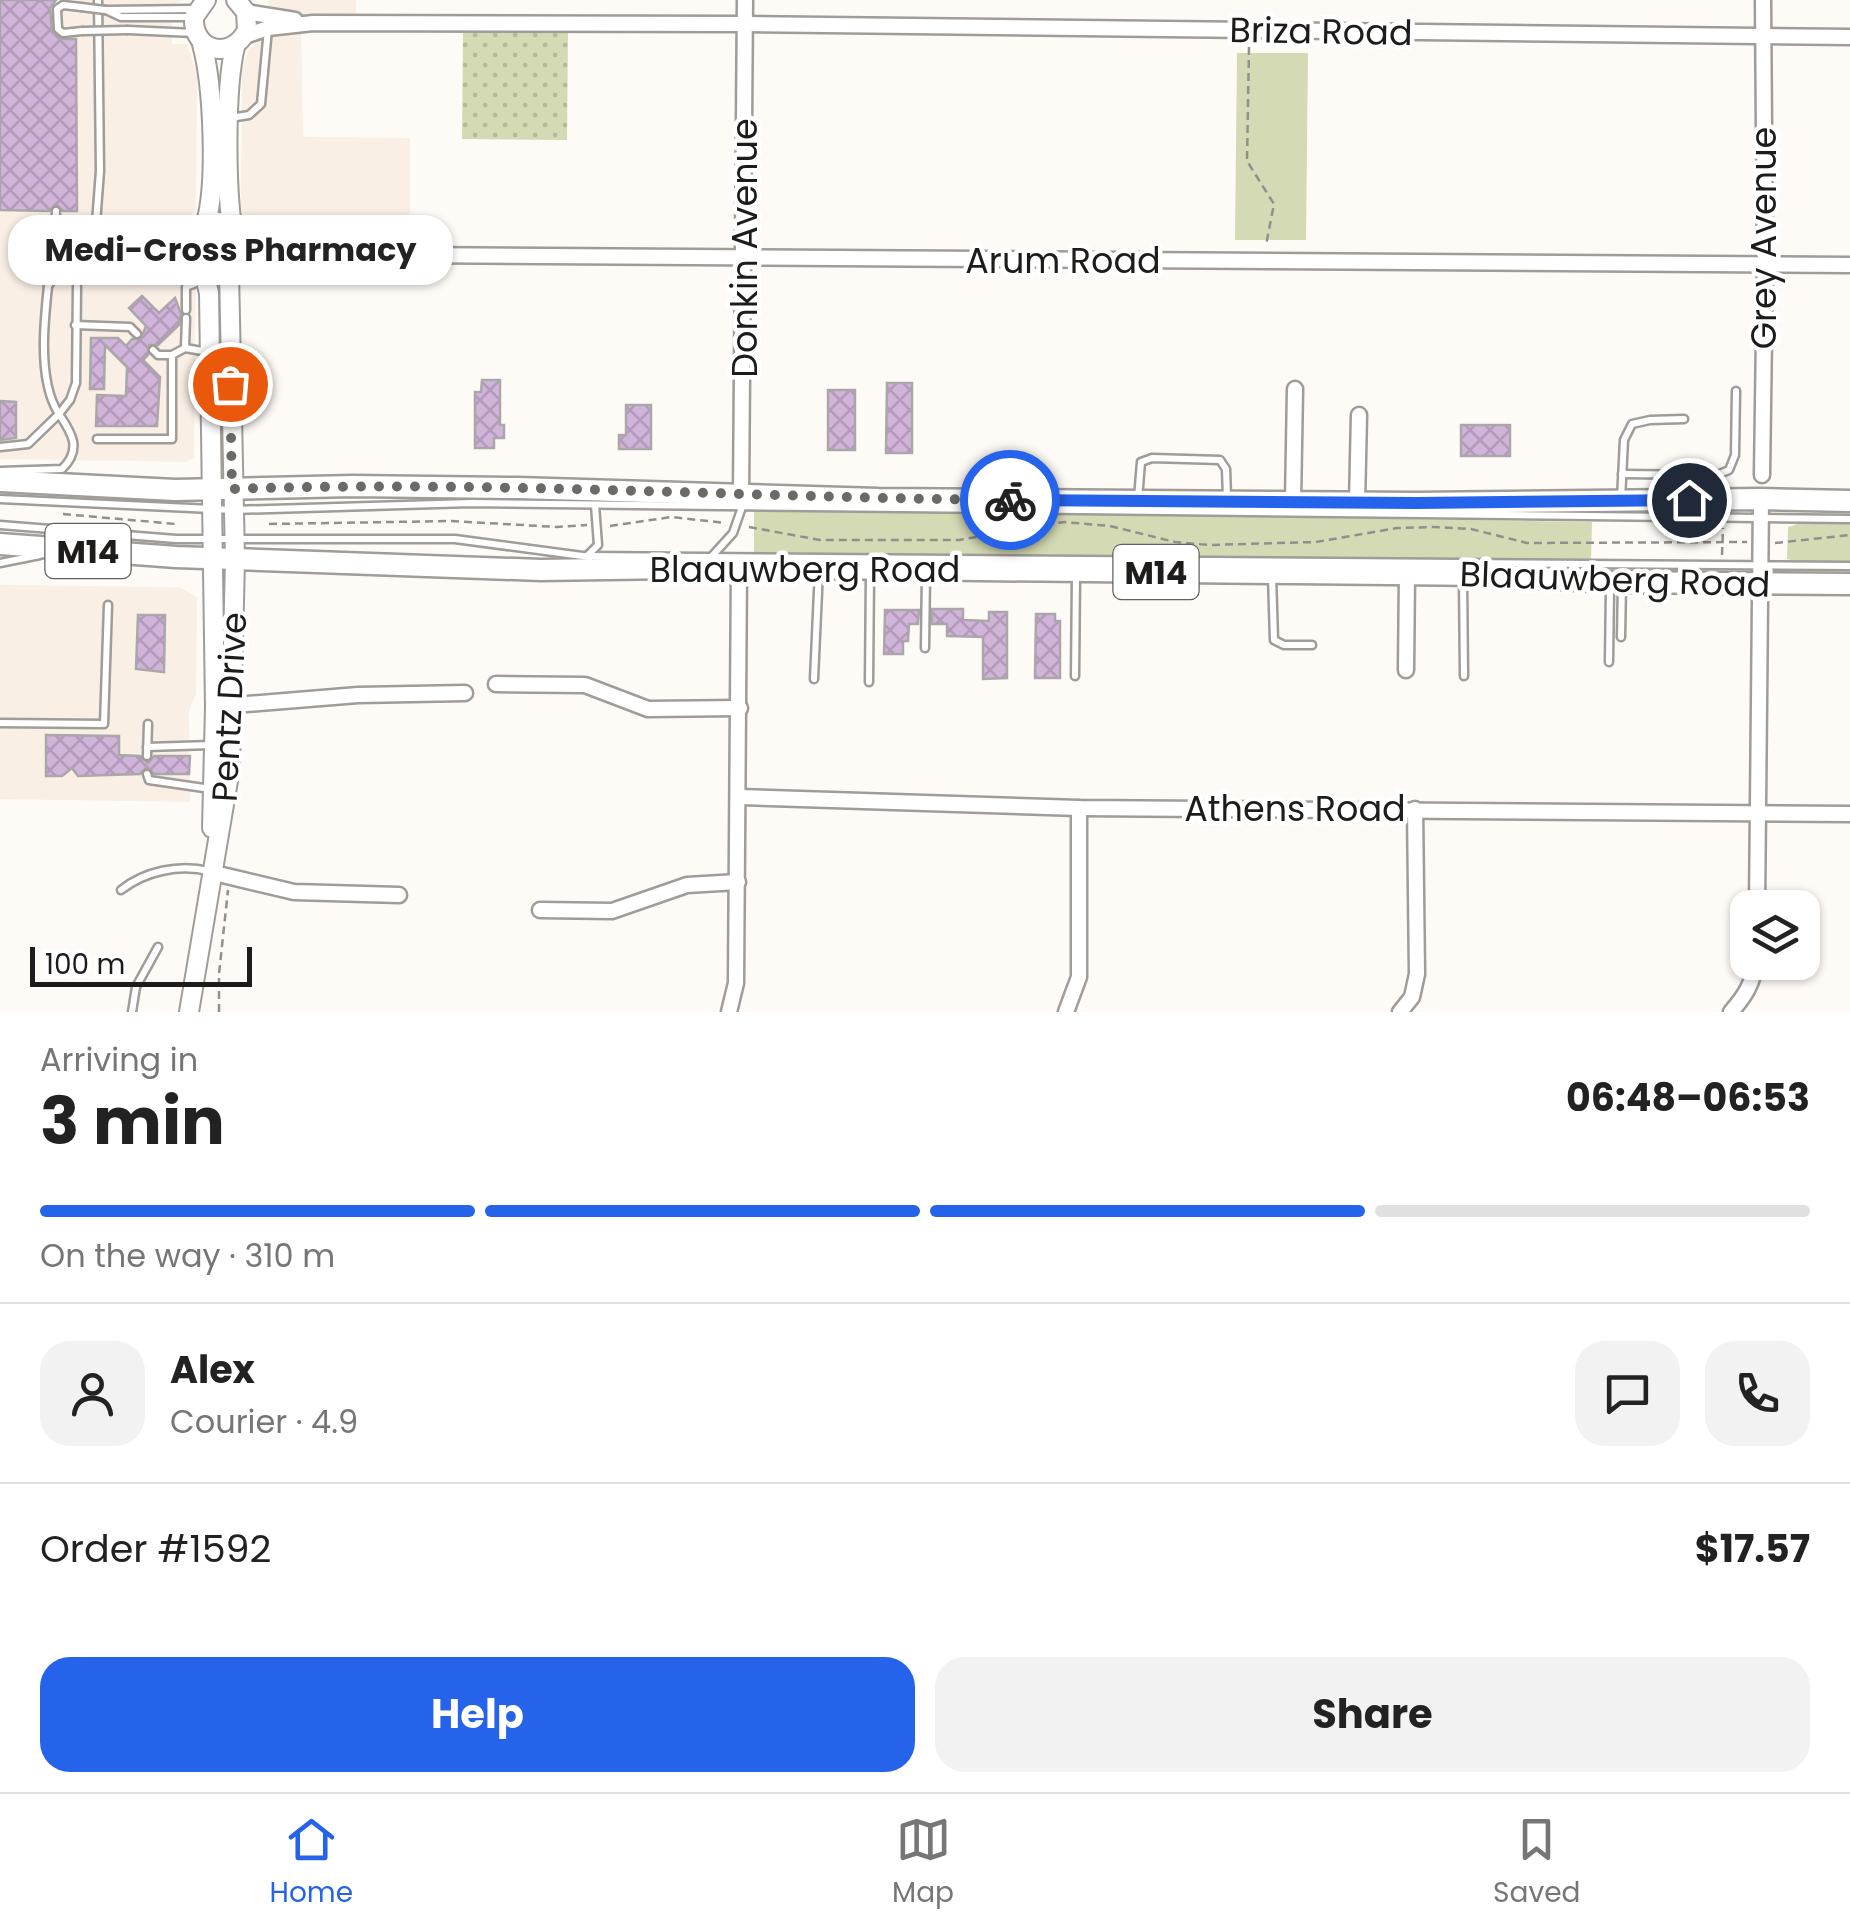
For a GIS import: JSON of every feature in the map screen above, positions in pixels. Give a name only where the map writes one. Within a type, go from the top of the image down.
[{"type":"main road","name":"Blaauwberg Road","points":[[0,481],[233,500],[500,488],[682,494],[742,502],[1621,500],[1761,508],[1850,501]]},
{"type":"main road","name":"Blaauwberg Road","points":[[0,544],[60,549],[211,548],[541,570],[870,568],[1463,575],[1616,582],[1761,575],[1850,584]]},
{"type":"street","name":"Donkin Avenue","points":[[742,502],[746,0]]},
{"type":"street","name":"Grey Avenue","points":[[1762,475],[1763,0]]},
{"type":"street","name":"Briza Road","points":[[241,6],[313,23]]},
{"type":"street","points":[[199,21],[210,84],[211,195],[192,247],[202,269],[219,274],[234,268],[244,253],[229,206],[230,118],[240,42],[248,24],[241,6]]},
{"type":"street","points":[[199,21],[222,50],[240,42]]},
{"type":"street","name":"Briza Road","points":[[240,42],[268,28],[313,23],[1850,37]]},
{"type":"street","points":[[200,232],[216,223],[237,233]]},
{"type":"street","name":"Arum Road","points":[[237,233],[275,254]]},
{"type":"street","name":"Arum Road","points":[[234,268],[275,254],[1850,266]]},
{"type":"street","name":"Pentz Drive","points":[[188,1012],[212,863],[235,550],[234,268]]},
{"type":"street","name":"Pentz Drive","points":[[202,269],[209,352],[211,548],[224,714],[212,745],[219,790]]},
{"type":"street","points":[[1293,502],[1295,389]]},
{"type":"street","points":[[1357,502],[1358,415]]},
{"type":"street","points":[[1757,890],[1761,508]]},
{"type":"street","points":[[729,1012],[736,983],[740,567]]},
{"type":"street","points":[[1406,670],[1407,574]]},
{"type":"street","points":[[496,684],[585,686],[648,709],[740,708]]},
{"type":"street","points":[[224,714],[358,695],[465,693]]},
{"type":"street","name":"Athens Road","points":[[740,797],[1079,808],[1850,814]]},
{"type":"street","points":[[1066,1012],[1080,977],[1079,808]]},
{"type":"street","points":[[1400,1012],[1412,998],[1417,974],[1415,809]]},
{"type":"street","points":[[212,863],[294,892],[400,895]]},
{"type":"street","points":[[540,910],[612,911],[687,884],[738,882]]},
{"type":"street","points":[[1731,1012],[1752,980]]},
{"type":"lane","points":[[48,287],[79,246],[81,233],[96,222],[100,171],[98,0]]},
{"type":"lane","points":[[152,13],[162,0]]},
{"type":"lane","points":[[81,7],[199,21],[63,33],[58,29],[57,9],[81,7]]},
{"type":"lane","points":[[230,118],[249,115],[261,104],[268,28]]},
{"type":"lane","points":[[0,470],[62,469],[68,463],[73,431],[50,397],[46,372],[48,287],[56,211]]},
{"type":"lane","points":[[310,254],[311,226],[315,221],[352,228]]},
{"type":"lane","points":[[96,222],[130,237],[200,232]]},
{"type":"lane","points":[[86,258],[104,260],[114,252],[116,233]]},
{"type":"lane","points":[[79,246],[86,258]]},
{"type":"lane","points":[[114,252],[124,258],[202,269]]},
{"type":"lane","points":[[0,448],[28,444],[70,400],[76,383],[76,284],[86,258]]},
{"type":"lane","points":[[185,348],[186,288],[202,269]]},
{"type":"lane","points":[[75,325],[130,327],[137,334]]},
{"type":"lane","points":[[153,350],[158,355],[172,355],[185,348],[209,352]]},
{"type":"lane","points":[[98,439],[172,439],[172,355]]},
{"type":"lane","points":[[1622,474],[1717,475],[1729,470],[1735,456],[1736,392]]},
{"type":"lane","points":[[1621,500],[1624,440],[1632,424],[1684,420]]},
{"type":"lane","points":[[1138,500],[1140,462],[1152,458],[1220,460],[1226,469],[1227,501]]},
{"type":"lane","points":[[595,505],[682,494]]},
{"type":"lane","points":[[0,499],[210,499]]},
{"type":"lane","points":[[233,500],[595,505],[742,502],[1723,518],[1761,508],[1850,519]]},
{"type":"lane","points":[[712,555],[736,525],[742,502]]},
{"type":"lane","points":[[588,556],[598,545],[595,505]]},
{"type":"lane","points":[[0,525],[211,548]]},
{"type":"lane","points":[[235,550],[455,539],[690,568]]},
{"type":"lane","points":[[0,564],[60,549]]},
{"type":"lane","points":[[588,556],[1722,566],[1761,575],[1850,566]]},
{"type":"lane","points":[[814,679],[820,568]]},
{"type":"lane","points":[[869,682],[870,568]]},
{"type":"lane","points":[[925,648],[926,569]]},
{"type":"lane","points":[[1075,676],[1076,571]]},
{"type":"lane","points":[[1272,574],[1274,640],[1284,646],[1312,645]]},
{"type":"lane","points":[[1463,575],[1464,676]]},
{"type":"lane","points":[[1616,582],[1621,638]]},
{"type":"lane","points":[[1609,662],[1616,582]]},
{"type":"lane","points":[[0,723],[104,724],[108,605]]},
{"type":"lane","points":[[148,724],[147,751],[212,745]]},
{"type":"lane","points":[[148,774],[149,780],[219,790]]},
{"type":"lane","points":[[121,890],[144,874],[200,869],[212,863]]},
{"type":"lane","points":[[132,1012],[136,987],[158,947]]},
{"type":"path","points":[[1250,30],[1247,161],[1274,204],[1262,262]]},
{"type":"path","points":[[62,514],[176,524]]},
{"type":"path","points":[[269,524],[452,521],[618,526],[671,517],[820,540],[960,540],[1064,522],[1110,526],[1175,542],[1208,545],[1316,542],[1397,528],[1471,529],[1527,543],[1788,544],[1850,534]]},
{"type":"path","points":[[1722,566],[1723,518]]},
{"type":"path","points":[[219,1012],[228,888]]},
{"type":"shaded area","points":[[0,0],[184,0],[172,5],[172,44],[187,44],[197,75],[196,210],[182,222],[182,229],[166,229],[166,266],[186,267],[196,274],[194,458],[186,462],[0,459]]},
{"type":"shaded area","points":[[269,0],[356,0],[356,24],[301,24],[303,137],[410,138],[410,241],[267,239],[246,223],[241,206],[242,68],[249,49],[261,39]]},
{"type":"shaded area","points":[[0,585],[179,587],[197,597],[196,694],[189,711],[190,802],[0,799]]},
{"type":"green space","points":[[463,30],[568,32],[567,140],[462,139]]},
{"type":"green space","points":[[1237,53],[1308,53],[1306,240],[1235,240]]},
{"type":"green space","points":[[754,509],[1592,522],[1591,560],[754,555]]},
{"type":"green space","points":[[1801,523],[1850,523],[1850,563],[1787,559],[1788,527]]},
{"type":"building","points":[[0,0],[56,0],[50,8],[52,31],[60,39],[76,39],[77,211],[63,211],[56,204],[49,211],[0,210]]},
{"type":"building","points":[[142,296],[159,313],[175,298],[181,314],[179,325],[158,345],[149,345],[143,360],[160,377],[157,426],[96,426],[97,395],[126,396],[127,367],[105,345],[104,389],[90,389],[91,338],[118,338],[126,346],[132,339],[141,339],[146,326],[129,308]]},
{"type":"building","points":[[482,380],[500,380],[500,425],[504,425],[504,438],[494,438],[494,448],[475,448],[475,392],[481,392]]},
{"type":"building","points":[[887,383],[912,383],[912,453],[886,453]]},
{"type":"building","points":[[828,390],[855,390],[855,450],[828,450]]},
{"type":"building","points":[[0,401],[16,402],[16,438],[0,440]]},
{"type":"building","points":[[626,405],[651,405],[651,449],[619,449],[619,435],[626,435]]},
{"type":"building","points":[[1461,425],[1510,425],[1510,456],[1461,456]]},
{"type":"building","points":[[932,609],[963,609],[963,620],[989,621],[989,612],[1007,612],[1007,678],[983,679],[983,637],[947,636],[947,624],[932,624]]},
{"type":"building","points":[[885,610],[919,610],[918,624],[909,624],[903,654],[884,654]]},
{"type":"building","points":[[1036,614],[1055,614],[1055,621],[1060,621],[1060,678],[1035,678]]},
{"type":"building","points":[[138,615],[165,615],[164,672],[136,669]]},
{"type":"building","points":[[46,735],[119,736],[119,755],[140,756],[148,763],[154,756],[190,756],[189,774],[154,774],[147,767],[140,774],[78,776],[72,768],[62,776],[46,776]]},
{"type":"way so far","points":[[230,384],[232,489],[518,488],[1010,500]]},
{"type":"place","name":"Medi-Cross Pharmacy","points":[[230,384]]},
{"type":"route","points":[[1010,500],[1689,500]]}]
